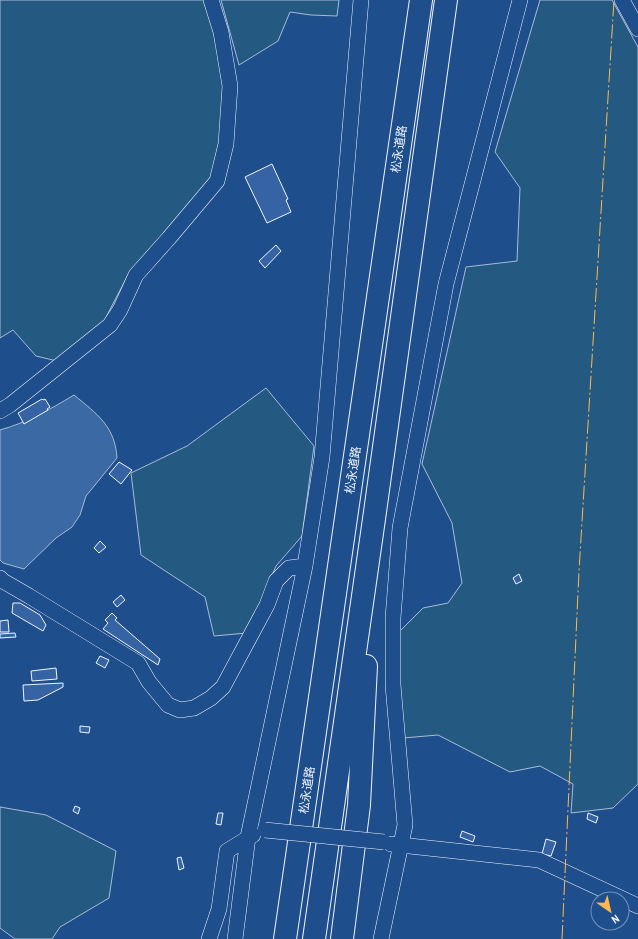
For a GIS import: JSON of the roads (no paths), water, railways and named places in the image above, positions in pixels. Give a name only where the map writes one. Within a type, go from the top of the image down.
[{"type":"highway","name":"松永道路","points":[[285,939],[421,0]]},
{"type":"highway","points":[[314,939],[446,0]]},
{"type":"highway","points":[[443,21],[455,0]]},
{"type":"highway","points":[[342,939],[359,805],[374,519]]},
{"type":"street","points":[[0,411],[10,405],[110,325],[120,310],[136,275],[217,181],[226,144],[230,86],[221,32],[211,0]]},
{"type":"street","points":[[235,939],[248,837],[305,566],[322,457],[361,0]]},
{"type":"street","points":[[381,939],[405,825],[393,678],[393,618],[400,528],[446,284],[520,0]]},
{"type":"street","points":[[622,0],[638,29]]},
{"type":"street","points":[[0,578],[138,663],[149,682],[168,705],[180,710],[194,708],[211,698],[223,687],[267,605],[276,581],[289,568],[305,566]]},
{"type":"street","points":[[209,939],[219,908],[227,851],[248,837],[265,830],[384,842],[400,846],[539,860],[638,906]]}]
